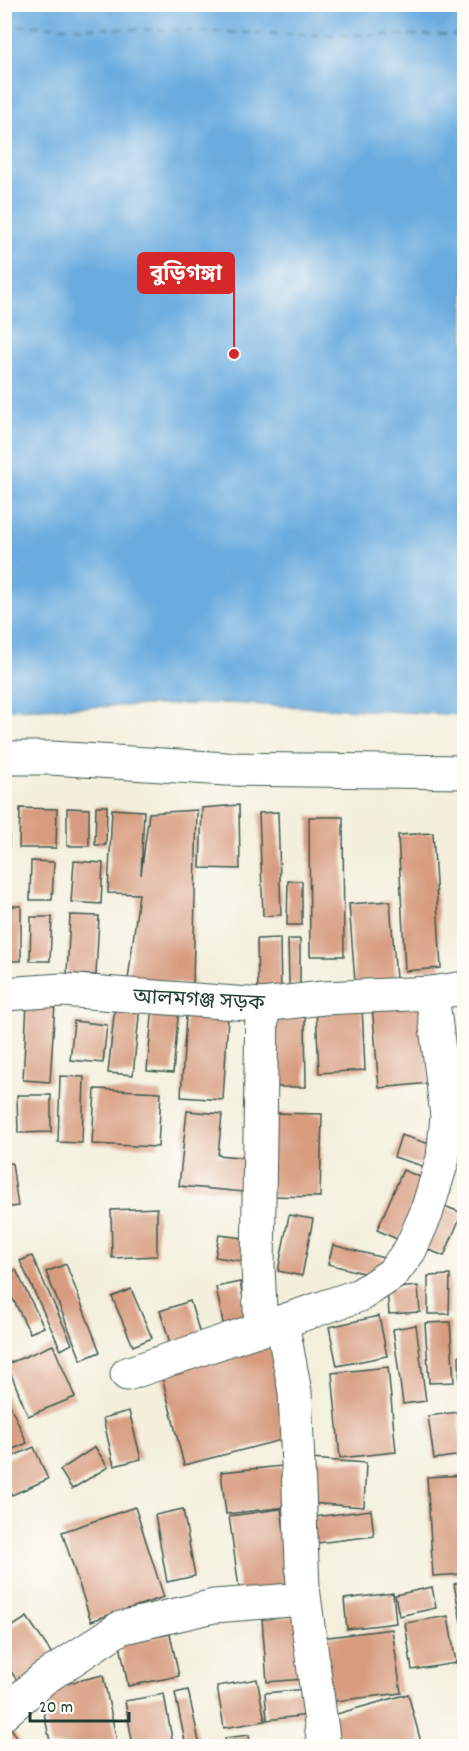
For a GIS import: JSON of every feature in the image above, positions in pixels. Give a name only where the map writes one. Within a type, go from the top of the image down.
[{"type":"street","points":[[4,758],[51,758],[226,769],[465,772]]},
{"type":"street","name":"আলমগঞ্জ সড়ক","points":[[4,994],[62,990],[262,1005],[323,998],[432,993],[465,988]]},
{"type":"street","points":[[127,1374],[360,1294],[392,1274],[410,1250],[426,1214],[443,1158],[447,1116],[432,993]]},
{"type":"street","points":[[262,1005],[258,1267],[272,1326],[295,1392],[304,1599],[324,1746]]},
{"type":"street","points":[[4,1713],[43,1679],[120,1628],[214,1606],[304,1599]]},
{"type":"water","points":[[4,5],[464,5],[464,715],[228,703],[5,709]]},
{"type":"building","points":[[239,805],[240,869],[200,868],[202,808]]},
{"type":"building","points":[[96,806],[107,806],[106,845],[95,845]]},
{"type":"building","points":[[20,808],[57,809],[56,848],[19,848]]},
{"type":"building","points":[[67,808],[89,809],[89,846],[67,846]]},
{"type":"building","points":[[112,809],[144,811],[141,875],[149,813],[197,810],[193,984],[128,980],[139,894],[108,893]]},
{"type":"building","points":[[278,812],[281,915],[263,916],[259,813]]},
{"type":"building","points":[[309,817],[343,817],[344,956],[310,956]]},
{"type":"building","points":[[4,831],[9,831],[8,874],[4,874]]},
{"type":"building","points":[[433,833],[441,968],[405,971],[398,835]]},
{"type":"building","points":[[31,861],[54,862],[52,900],[30,900]]},
{"type":"building","points":[[74,861],[103,863],[101,904],[71,902]]},
{"type":"building","points":[[288,881],[302,881],[302,925],[287,925]]},
{"type":"building","points":[[390,901],[396,979],[355,982],[349,904]]},
{"type":"building","points":[[4,906],[21,906],[21,961],[4,961]]},
{"type":"building","points":[[70,915],[99,916],[96,975],[67,974]]},
{"type":"building","points":[[31,917],[52,917],[50,961],[30,961]]},
{"type":"building","points":[[280,938],[281,995],[258,996],[257,939]]},
{"type":"building","points":[[288,939],[300,939],[300,985],[289,985]]},
{"type":"building","points":[[422,1002],[430,1083],[379,1088],[372,1006]]},
{"type":"building","points":[[27,1003],[55,1004],[50,1082],[23,1080]]},
{"type":"building","points":[[115,1005],[140,1007],[133,1075],[108,1073]]},
{"type":"building","points":[[153,1005],[179,1007],[173,1073],[147,1071]]},
{"type":"building","points":[[362,1006],[365,1070],[319,1073],[316,1009]]},
{"type":"building","points":[[186,1015],[228,1017],[223,1100],[181,1097]]},
{"type":"building","points":[[305,1017],[306,1087],[272,1087],[271,1018]]},
{"type":"building","points":[[74,1021],[107,1025],[103,1063],[70,1060]]},
{"type":"building","points":[[60,1076],[84,1077],[82,1143],[58,1142]]},
{"type":"building","points":[[95,1089],[161,1092],[158,1147],[92,1144]]},
{"type":"building","points":[[17,1095],[51,1095],[51,1132],[18,1133]]},
{"type":"building","points":[[187,1111],[222,1114],[218,1155],[248,1158],[244,1192],[179,1186]]},
{"type":"building","points":[[270,1113],[322,1114],[320,1197],[268,1196]]},
{"type":"building","points":[[461,1125],[464,1125],[464,1162],[461,1162]]},
{"type":"building","points":[[401,1135],[439,1147],[432,1169],[394,1157]]},
{"type":"building","points":[[12,1163],[18,1206],[4,1208],[4,1164]]},
{"type":"building","points":[[403,1170],[425,1179],[399,1240],[377,1230]]},
{"type":"building","points":[[437,1203],[462,1213],[444,1256],[419,1246]]},
{"type":"building","points":[[157,1208],[157,1256],[112,1258],[111,1210]]},
{"type":"building","points":[[289,1215],[313,1219],[302,1276],[278,1271]]},
{"type":"building","points":[[219,1235],[251,1239],[247,1262],[215,1257]]},
{"type":"building","points":[[333,1245],[388,1259],[382,1278],[328,1264]]},
{"type":"building","points":[[32,1256],[72,1344],[61,1350],[20,1261]]},
{"type":"building","points":[[66,1264],[100,1352],[81,1360],[46,1272]]},
{"type":"building","points":[[16,1270],[44,1327],[30,1333],[4,1281],[4,1276]]},
{"type":"building","points":[[450,1275],[449,1314],[428,1314],[428,1276]]},
{"type":"building","points":[[240,1282],[248,1324],[224,1328],[216,1287]]},
{"type":"building","points":[[418,1286],[420,1312],[389,1314],[387,1289]]},
{"type":"building","points":[[131,1289],[152,1338],[133,1346],[112,1297]]},
{"type":"building","points":[[190,1301],[201,1337],[171,1346],[160,1311]]},
{"type":"building","points":[[379,1316],[387,1356],[337,1366],[329,1327]]},
{"type":"building","points":[[460,1318],[464,1318],[464,1345],[461,1345]]},
{"type":"building","points":[[450,1322],[454,1382],[429,1383],[425,1323]]},
{"type":"building","points":[[416,1325],[426,1401],[403,1404],[393,1329]]},
{"type":"building","points":[[268,1337],[293,1437],[184,1465],[159,1365]]},
{"type":"building","points":[[53,1345],[75,1397],[28,1416],[7,1364]]},
{"type":"building","points":[[459,1356],[464,1356],[464,1392],[460,1392]]},
{"type":"building","points":[[388,1367],[396,1452],[340,1458],[332,1373]]},
{"type":"building","points":[[4,1392],[27,1443],[4,1453]]},
{"type":"building","points":[[129,1411],[141,1459],[114,1466],[103,1418]]},
{"type":"building","points":[[458,1412],[462,1455],[434,1459],[428,1416]]},
{"type":"building","points":[[34,1447],[48,1479],[12,1495],[4,1478],[4,1460]]},
{"type":"building","points":[[95,1447],[108,1467],[72,1489],[60,1470]]},
{"type":"building","points":[[310,1459],[366,1463],[364,1507],[307,1503]]},
{"type":"building","points":[[282,1466],[287,1507],[226,1514],[221,1472]]},
{"type":"building","points":[[464,1475],[464,1574],[433,1576],[427,1477]]},
{"type":"building","points":[[135,1507],[164,1597],[91,1621],[62,1532]]},
{"type":"building","points":[[183,1509],[195,1576],[167,1582],[155,1515]]},
{"type":"building","points":[[281,1509],[292,1587],[240,1595],[229,1516]]},
{"type":"building","points":[[371,1510],[374,1536],[310,1544],[306,1518]]},
{"type":"building","points":[[464,1581],[464,1621],[461,1622],[454,1584]]},
{"type":"building","points":[[432,1587],[436,1608],[399,1616],[395,1595]]},
{"type":"building","points":[[393,1593],[396,1623],[347,1629],[344,1599]]},
{"type":"building","points":[[299,1616],[304,1679],[267,1682],[262,1619]]},
{"type":"building","points":[[448,1616],[456,1663],[412,1670],[405,1623]]},
{"type":"building","points":[[27,1617],[56,1660],[20,1685],[4,1661],[4,1632]]},
{"type":"building","points":[[392,1629],[401,1693],[328,1702],[321,1638]]},
{"type":"building","points":[[170,1634],[179,1676],[128,1686],[120,1644]]},
{"type":"building","points":[[103,1675],[118,1746],[51,1746],[39,1690]]},
{"type":"building","points":[[257,1679],[265,1721],[224,1728],[217,1686]]},
{"type":"building","points":[[306,1689],[308,1715],[267,1720],[265,1693]]},
{"type":"building","points":[[188,1690],[200,1746],[186,1746],[175,1693]]},
{"type":"building","points":[[164,1694],[173,1745],[133,1746],[125,1701]]},
{"type":"building","points":[[408,1694],[422,1746],[334,1746],[326,1717]]},
{"type":"building","points":[[11,1728],[23,1746],[4,1746],[4,1732]]},
{"type":"building","points":[[249,1735],[250,1746],[226,1746],[225,1738]]},
{"type":"ferry route","points":[[4,25],[318,35],[464,35]]},
{"type":"place","name":"বুড়িগঙ্গা","points":[[234,354]]}]
